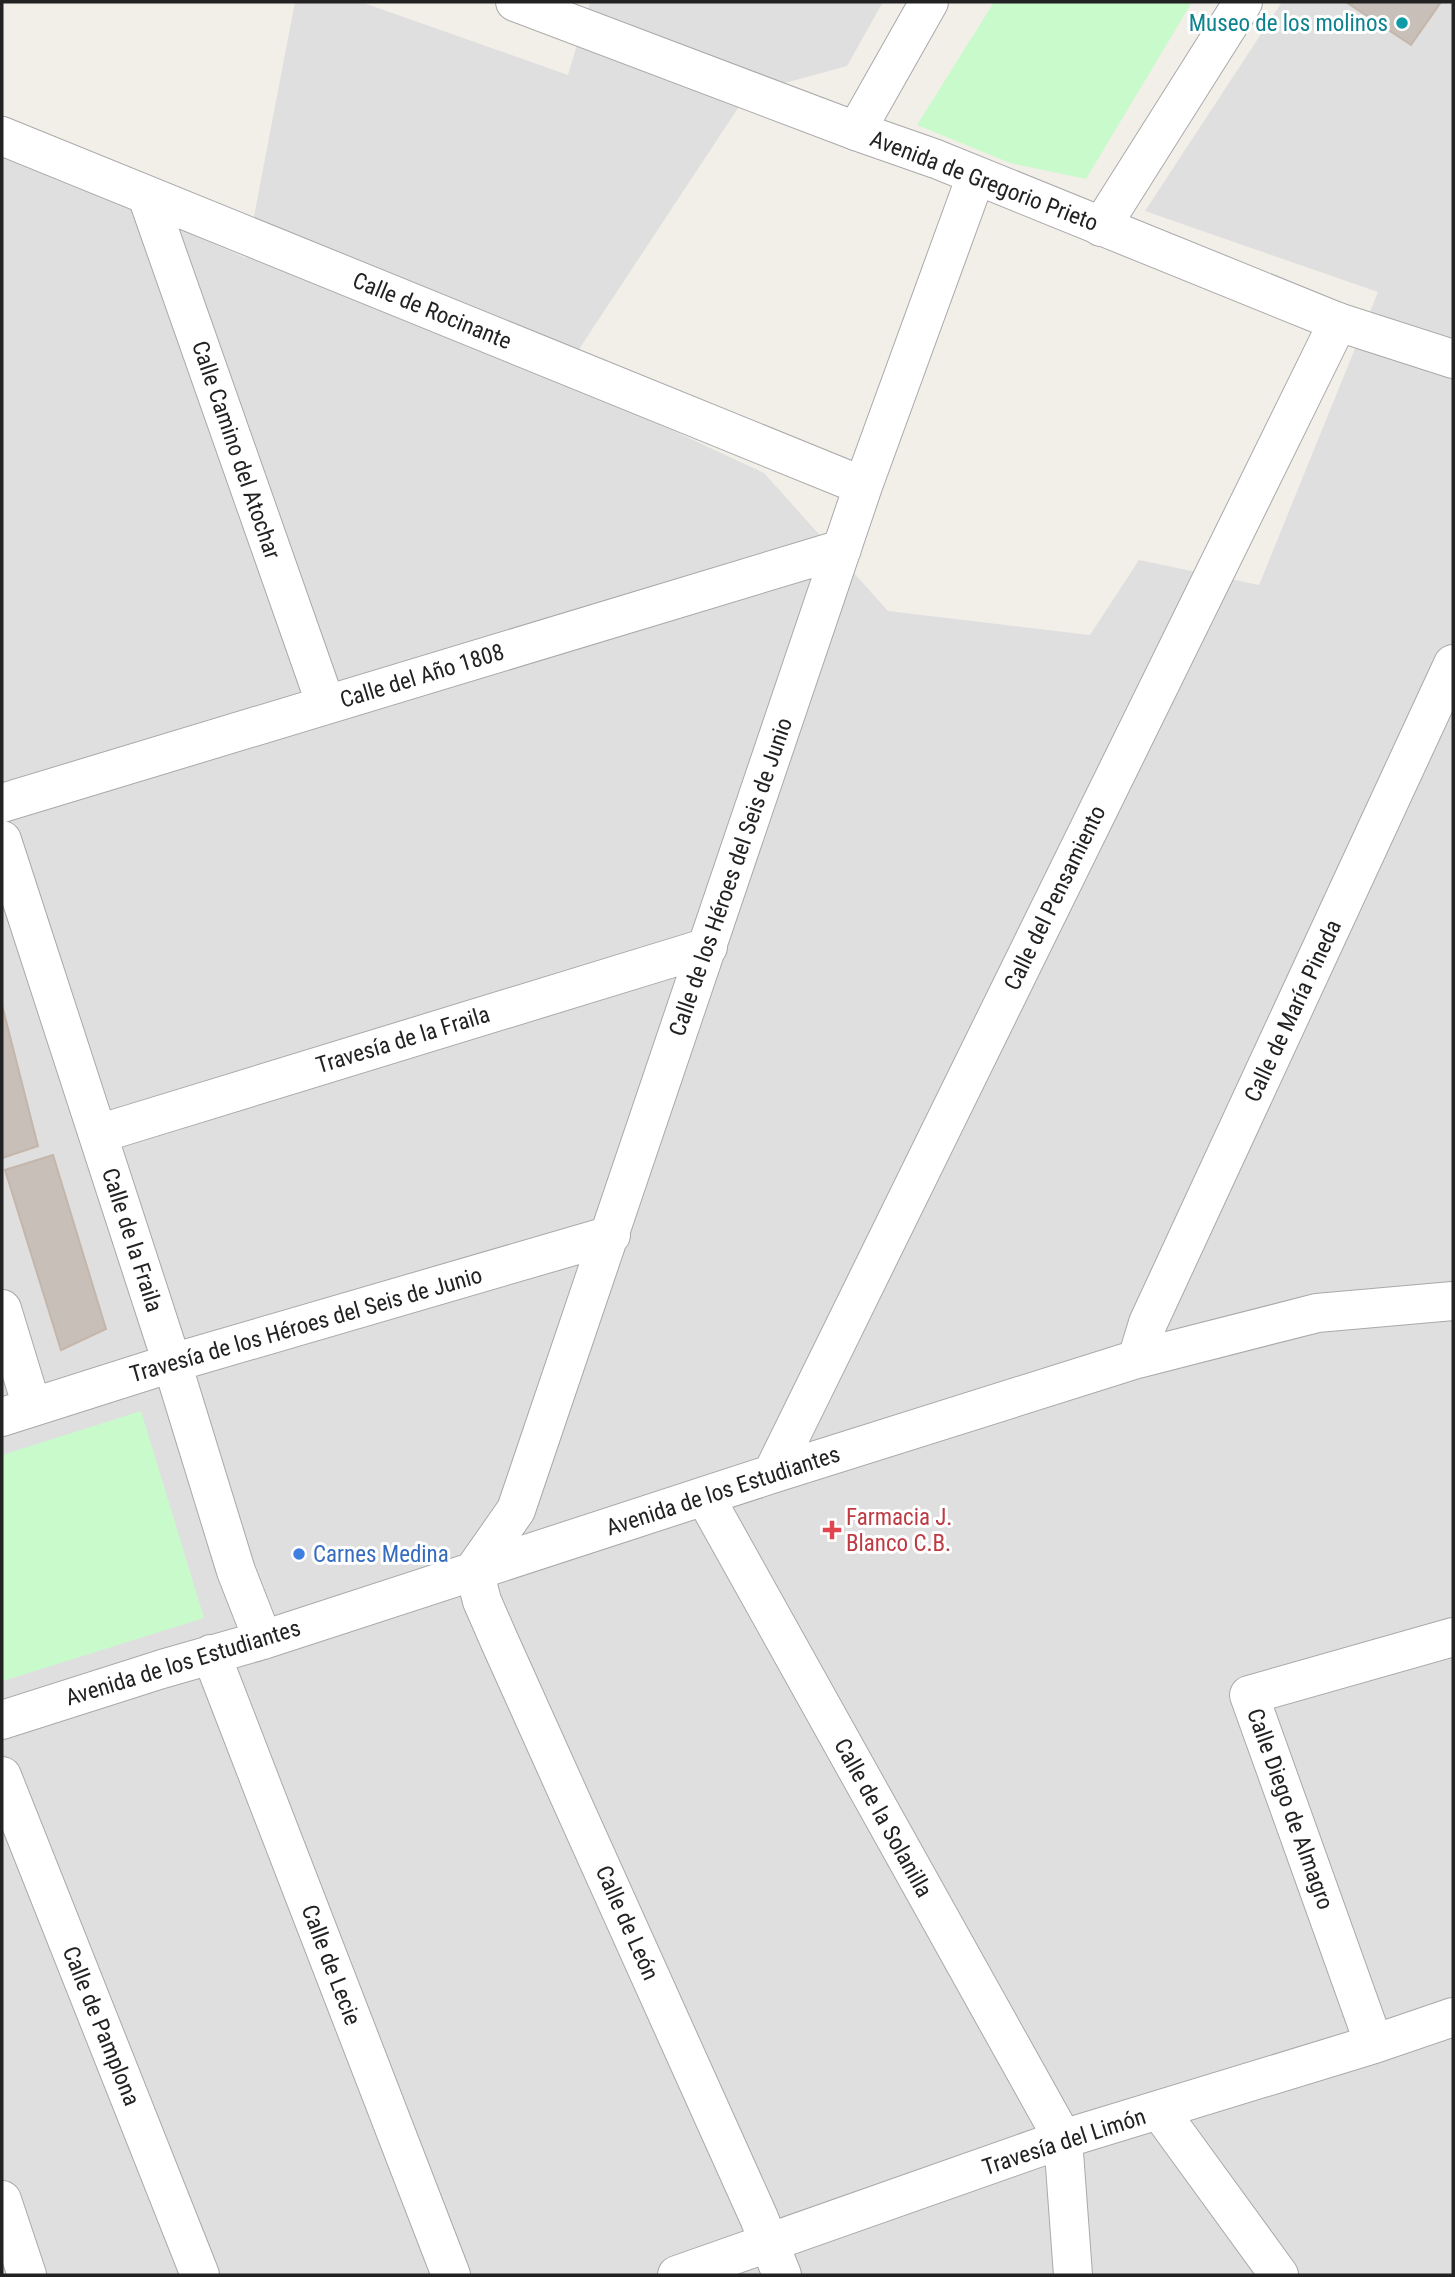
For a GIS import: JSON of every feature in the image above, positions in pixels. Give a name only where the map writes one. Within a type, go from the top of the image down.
[{"type":"street","name":"Avenida de Gregorio Prieto","points":[[514,2],[976,176],[1338,322],[1450,349]]},
{"type":"street","points":[[856,131],[929,2]]},
{"type":"street","points":[[1101,227],[1243,2]]},
{"type":"street","name":"Calle de Rocinante","points":[[2,136],[863,486]]},
{"type":"street","name":"Calle de los Héroes del Seis de Junio","points":[[474,1570],[516,1510],[863,486],[976,176]]},
{"type":"street","name":"Calle Camino del Atochar","points":[[146,196],[326,705]]},
{"type":"street","name":"Calle del Pensamiento","points":[[772,1474],[1338,322]]},
{"type":"street","name":"Calle del Año 1808","points":[[2,803],[842,549]]},
{"type":"street","name":"Calle de María Pineda","points":[[1138,1359],[1148,1323],[1453,664]]},
{"type":"street","name":"Calle de la Fraila","points":[[2,840],[15,926],[98,1134],[236,1571],[263,1640]]},
{"type":"street","name":"Travesía de la Fraila","points":[[98,1134],[708,947]]},
{"type":"street","name":"Travesía de los Héroes del Seis de Junio","points":[[17,1412],[172,1363],[611,1235]]},
{"type":"street","name":"Avenida de los Estudiantes","points":[[2,1720],[263,1640],[772,1474],[1138,1359],[1317,1313],[1453,1301]]},
{"type":"street","points":[[2,1309],[17,1412]]},
{"type":"street","name":"Calle de la Solanilla","points":[[705,1497],[731,1548],[1063,2139]]},
{"type":"street","name":"Calle de León","points":[[474,1570],[482,1601],[499,1640],[776,2259]]},
{"type":"street","name":"Calle Diego de Almagro","points":[[1374,2044],[1249,1695],[1453,1637]]},
{"type":"street","name":"Calle de Lecie","points":[[211,1654],[452,2275]]},
{"type":"street","name":"Calle de Pamplona","points":[[2,1776],[200,2275]]},
{"type":"street","name":"Travesía del Limón","points":[[677,2275],[776,2259],[1063,2139],[1374,2044],[1453,2017]]},
{"type":"street","points":[[1159,2110],[1279,2275]]},
{"type":"street","points":[[1063,2139],[1073,2275]]},
{"type":"street","points":[[2,2200],[27,2275]]},
{"type":"shaded area","points":[[295,2],[361,2],[568,75],[590,2],[883,2],[847,66],[748,93],[560,378],[764,473],[888,611],[1090,635],[1139,560],[1259,585],[1378,292],[1145,211],[1282,2],[1453,2],[1453,2275],[2,2275],[2,151],[246,258]]},
{"type":"green space","points":[[994,2],[1192,2],[1086,179],[1010,163],[917,125]]},
{"type":"green space","points":[[141,1411],[204,1618],[3,1681],[2,1455]]},
{"type":"building","name":"Museo de los molinos","points":[[1346,2],[1441,2],[1411,45]]},
{"type":"building","points":[[2,1005],[38,1146],[2,1158]]},
{"type":"building","points":[[53,1155],[106,1329],[61,1350],[5,1170]]},
{"type":"place","name":"Museo de los molinos","points":[[1402,23]]},
{"type":"place","name":"Farmacia J. Blanco C.B.","points":[[832,1530]]},
{"type":"place","name":"Carnes Medina","points":[[299,1554]]}]
